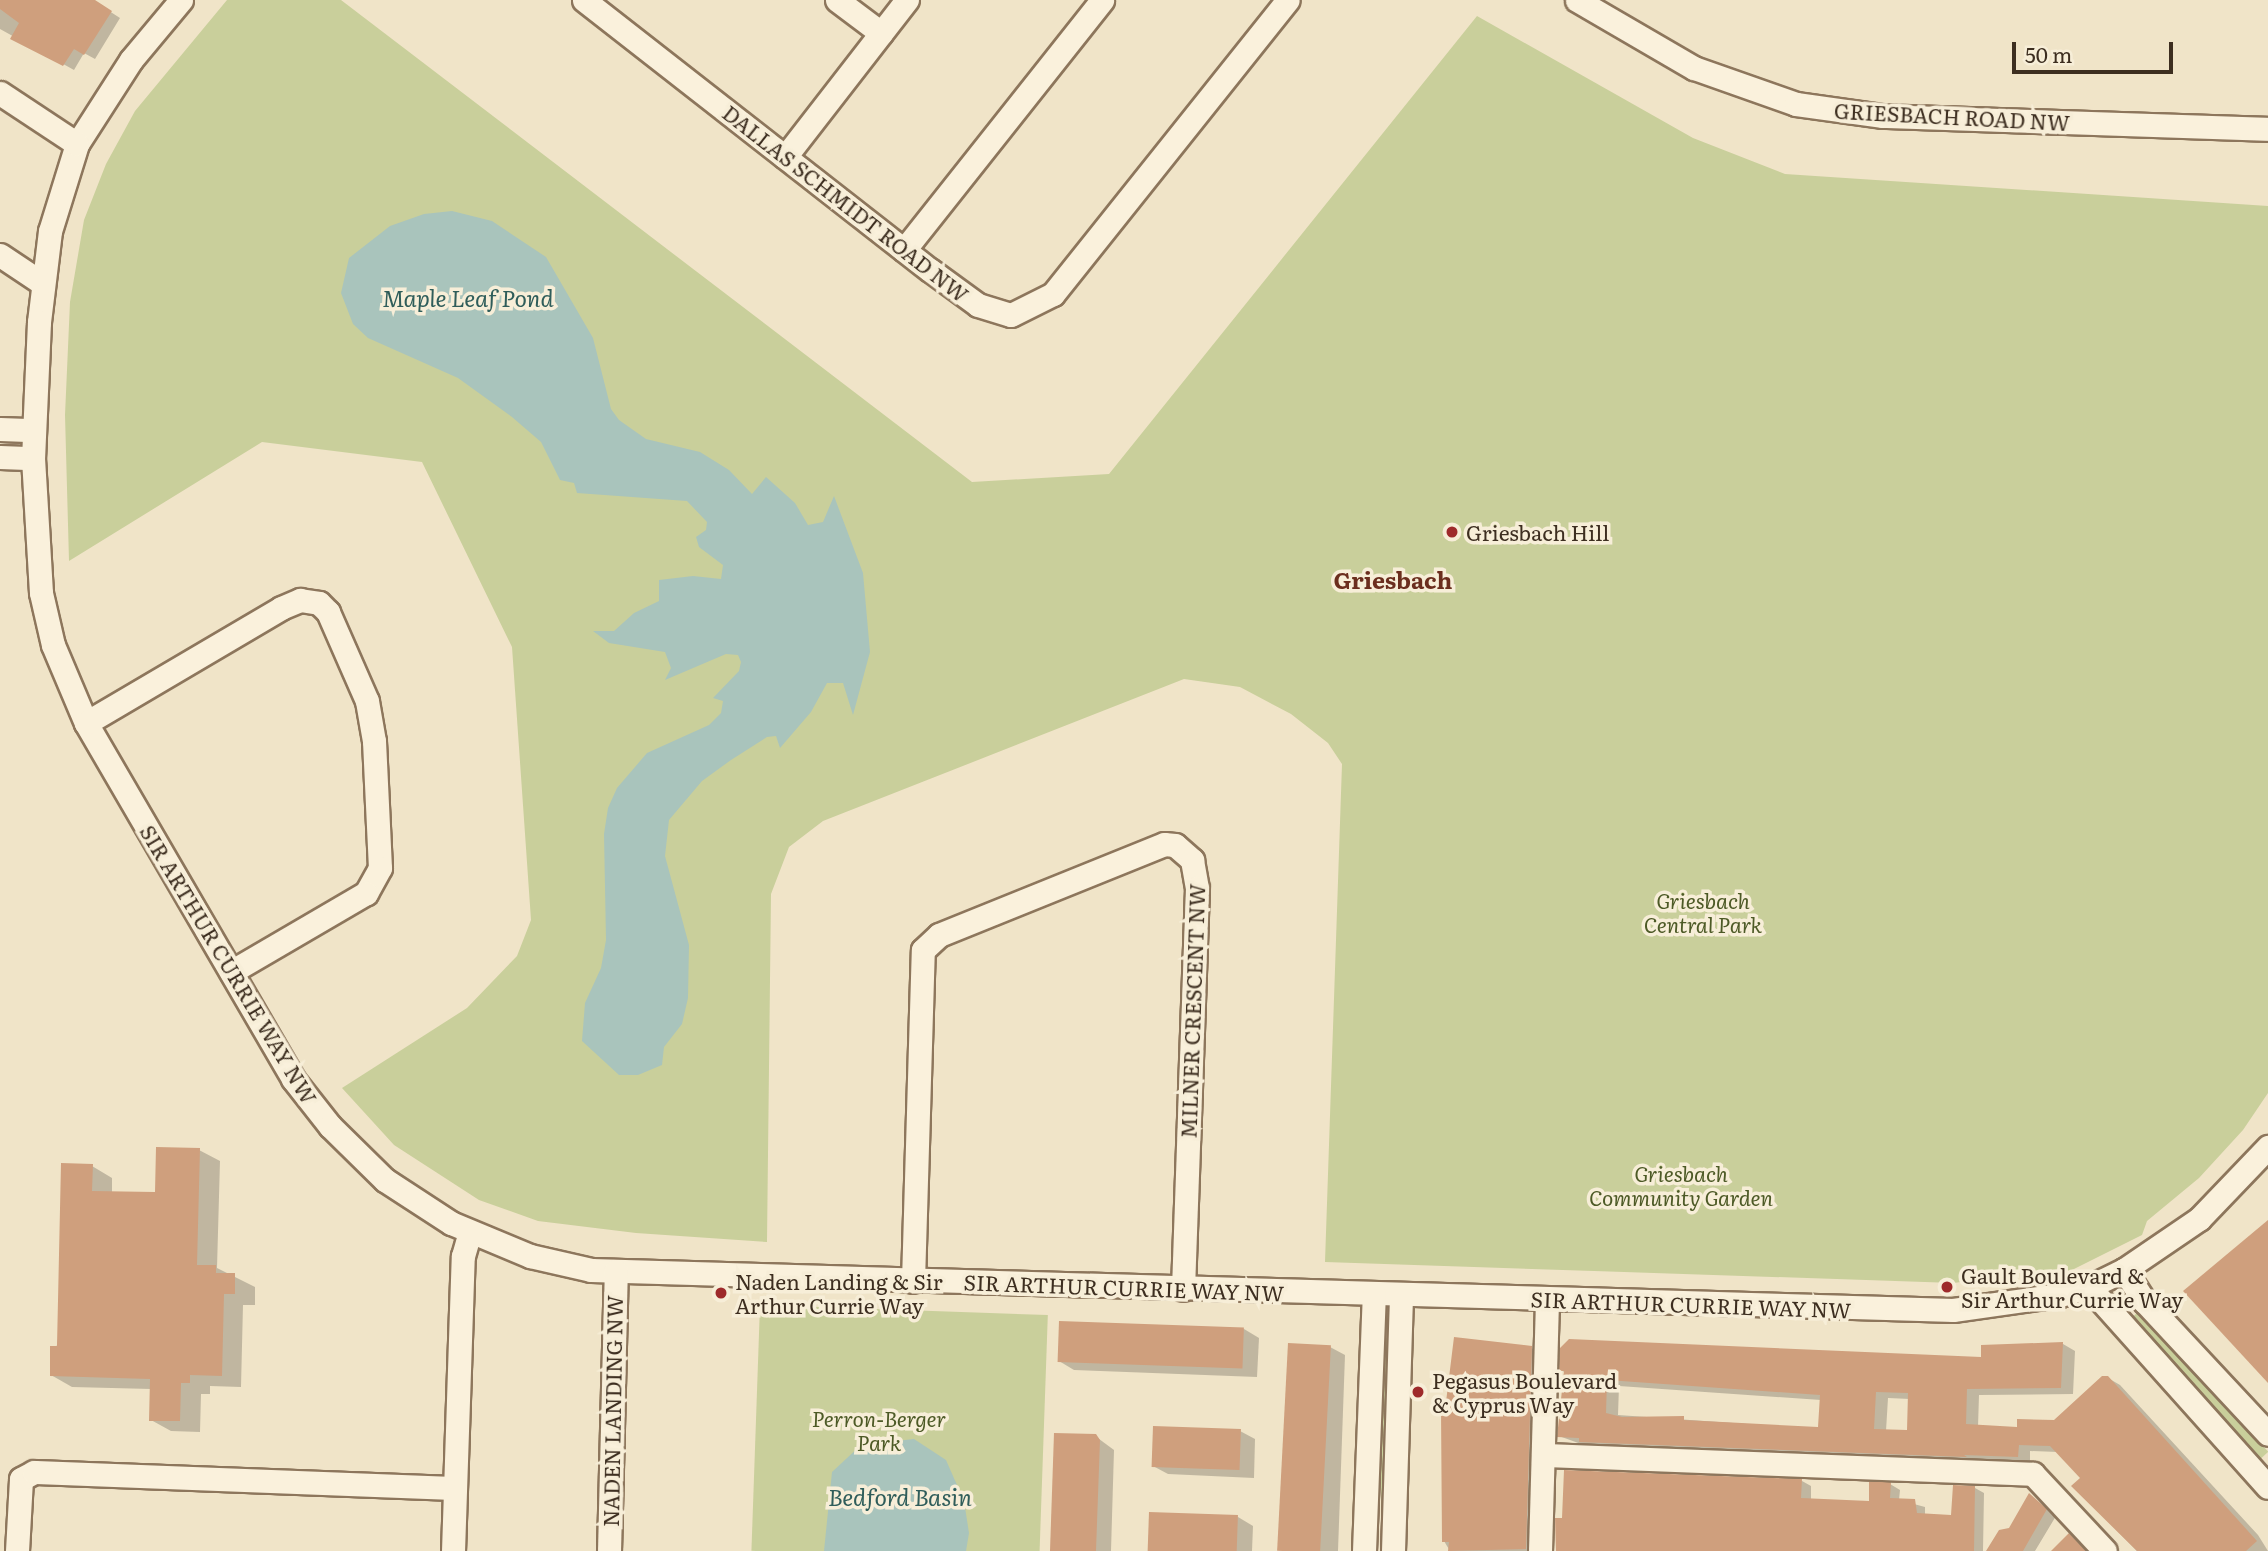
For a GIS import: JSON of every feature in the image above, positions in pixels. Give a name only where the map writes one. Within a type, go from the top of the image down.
[{"type":"street","name":"SIR ARTHUR CURRIE WAY NW","points":[[181,0],[131,60],[77,144],[50,231],[42,283],[33,458],[41,593],[53,645],[86,723],[293,1079],[330,1126],[385,1180],[470,1232],[567,1266],[616,1271],[1953,1310],[2035,1301],[2089,1287],[2124,1270],[2199,1219],[2268,1147]]},
{"type":"street","name":"DALLAS SCHMIDT ROAD NW","points":[[584,0],[904,250],[978,305],[997,313],[1026,310],[1053,294],[1281,2]]},
{"type":"street","points":[[836,0],[881,33]]},
{"type":"street","points":[[785,156],[907,0]]},
{"type":"street","points":[[904,250],[1102,0]]},
{"type":"street","name":"GRIESBACH ROAD NW","points":[[1577,0],[1694,68],[1796,104],[1883,116],[2268,129]]},
{"type":"street","points":[[0,93],[77,144]]},
{"type":"street","points":[[0,256],[42,283]]},
{"type":"street","points":[[0,429],[34,430]]},
{"type":"street","points":[[0,457],[33,458]]},
{"type":"street","points":[[86,723],[281,608],[300,600],[318,603],[328,612],[367,701],[374,741],[380,869],[366,893],[231,972]]},
{"type":"street","name":"MILNER CRESCENT NW","points":[[913,1281],[923,950],[939,935],[1164,844],[1184,850],[1192,860],[1196,879],[1183,1289]]},
{"type":"street","points":[[453,1551],[463,1256],[470,1232]]},
{"type":"street","points":[[2124,1270],[2145,1302],[2268,1434]]},
{"type":"street","name":"NADEN LANDING NW","points":[[608,1551],[616,1271]]},
{"type":"street","points":[[2089,1287],[2268,1487]]},
{"type":"street","points":[[1364,1551],[1374,1294]]},
{"type":"street","points":[[1393,1551],[1401,1295]]},
{"type":"street","points":[[1540,1551],[1547,1300]]},
{"type":"street","points":[[1544,1455],[2033,1474],[2105,1551]]},
{"type":"street","points":[[17,1551],[21,1479],[34,1472],[455,1488]]},
{"type":"green space","points":[[227,0],[341,0],[972,482],[1109,474],[1477,16],[1693,138],[1785,174],[2268,206],[2268,1093],[2243,1130],[2199,1178],[2147,1221],[2142,1235],[2058,1277],[2040,1270],[1954,1283],[1325,1262],[1342,764],[1328,743],[1291,714],[1240,687],[1184,679],[823,821],[789,847],[771,894],[767,1242],[636,1233],[538,1221],[479,1200],[394,1145],[342,1088],[467,1008],[517,956],[531,920],[512,647],[422,462],[262,442],[69,561],[65,415],[70,302],[84,220],[106,164],[135,111]]},
{"type":"green space","name":"Perron-Berger Park","points":[[760,1305],[1048,1315],[1040,1551],[751,1551]]},
{"type":"green space","points":[[2138,1312],[2268,1451],[2259,1461],[2128,1321]]},
{"type":"green space","points":[[1381,1338],[1389,1338],[1389,1551],[1381,1551]]},
{"type":"water","name":"Maple Leaf Pond","points":[[452,211],[492,221],[546,257],[593,338],[611,409],[619,420],[646,439],[700,452],[729,470],[752,494],[766,477],[795,503],[808,525],[823,522],[834,496],[863,573],[870,652],[853,715],[843,683],[827,683],[811,712],[780,748],[776,736],[767,737],[731,760],[702,781],[669,820],[665,856],[689,945],[688,998],[682,1024],[664,1047],[662,1065],[638,1075],[619,1075],[582,1041],[585,1003],[601,968],[606,940],[604,834],[608,808],[617,788],[647,753],[709,725],[721,713],[723,701],[713,698],[739,671],[741,662],[738,655],[726,654],[665,680],[671,668],[665,652],[609,643],[593,631],[614,631],[634,613],[659,601],[659,580],[693,576],[721,579],[723,565],[699,547],[696,537],[706,530],[707,522],[687,501],[577,493],[574,483],[560,480],[541,442],[512,417],[458,378],[368,338],[353,324],[341,293],[349,258],[390,226],[424,214]]},
{"type":"water","name":"Bedford Basin","points":[[914,1439],[946,1460],[964,1501],[969,1533],[966,1551],[824,1551],[832,1472],[861,1445]]},
{"type":"building","points":[[0,0],[95,0],[112,11],[84,55],[74,49],[63,66],[10,39],[19,23],[0,9]]},
{"type":"building","points":[[156,1147],[200,1148],[197,1265],[216,1265],[216,1273],[235,1273],[235,1294],[224,1294],[222,1376],[190,1375],[190,1383],[181,1383],[180,1421],[149,1421],[150,1379],[50,1376],[50,1346],[57,1346],[61,1163],[93,1164],[92,1191],[155,1192]]},
{"type":"building","points":[[2268,1220],[2268,1383],[2183,1291]]},
{"type":"building","points":[[1059,1321],[1244,1327],[1242,1368],[1058,1362]]},
{"type":"building","points":[[1454,1337],[1532,1346],[1526,1549],[1448,1551],[1449,1542],[1442,1542],[1441,1410],[1445,1410]]},
{"type":"building","points":[[1569,1339],[1981,1357],[1981,1345],[2063,1342],[2061,1388],[1967,1389],[1966,1424],[2017,1427],[2017,1419],[2054,1420],[2102,1376],[2108,1376],[2257,1541],[2246,1551],[2137,1551],[2071,1486],[2080,1478],[2050,1446],[2019,1445],[2018,1457],[1964,1455],[1967,1457],[1579,1442],[1579,1438],[1557,1437],[1564,1371],[1559,1371],[1560,1348]],"holes":[[[1607,1380],[1820,1395],[1818,1427],[1684,1420],[1684,1416],[1622,1417],[1606,1413]],[[1876,1392],[1908,1393],[1907,1430],[1874,1429]]]},
{"type":"building","points":[[1288,1343],[1331,1345],[1320,1551],[1277,1551]]},
{"type":"building","points":[[1153,1426],[1241,1429],[1240,1470],[1152,1467]]},
{"type":"building","points":[[1054,1433],[1096,1434],[1100,1440],[1096,1551],[1050,1551]]},
{"type":"building","points":[[1564,1470],[1802,1479],[1801,1498],[1869,1501],[1869,1482],[1891,1482],[1890,1498],[1915,1499],[1917,1513],[1951,1515],[1953,1485],[1975,1486],[1974,1551],[1556,1551],[1555,1518],[1562,1518]]},
{"type":"building","points":[[2029,1493],[2047,1509],[2023,1551],[1986,1551],[1999,1530],[2009,1528]]},
{"type":"building","points":[[1149,1512],[1238,1515],[1237,1551],[1148,1551]]},
{"type":"building","points":[[2069,1533],[2086,1551],[2051,1551]]},
{"type":"place","name":"Griesbach Hill","points":[[1452,532]]},
{"type":"place","name":"Gault Boulevard & Sir Arthur Currie Way","points":[[1947,1287]]},
{"type":"place","name":"Naden Landing & Sir Arthur Currie Way","points":[[721,1293]]},
{"type":"place","name":"Pegasus Boulevard & Cyprus Way","points":[[1418,1392]]},
{"type":"district","name":"Griesbach","points":[[1393,579]]},
{"type":"park label","name":"Griesbach Central Park","points":[[1703,912]]},
{"type":"park label","name":"Griesbach Community Garden","points":[[1681,1185]]}]
